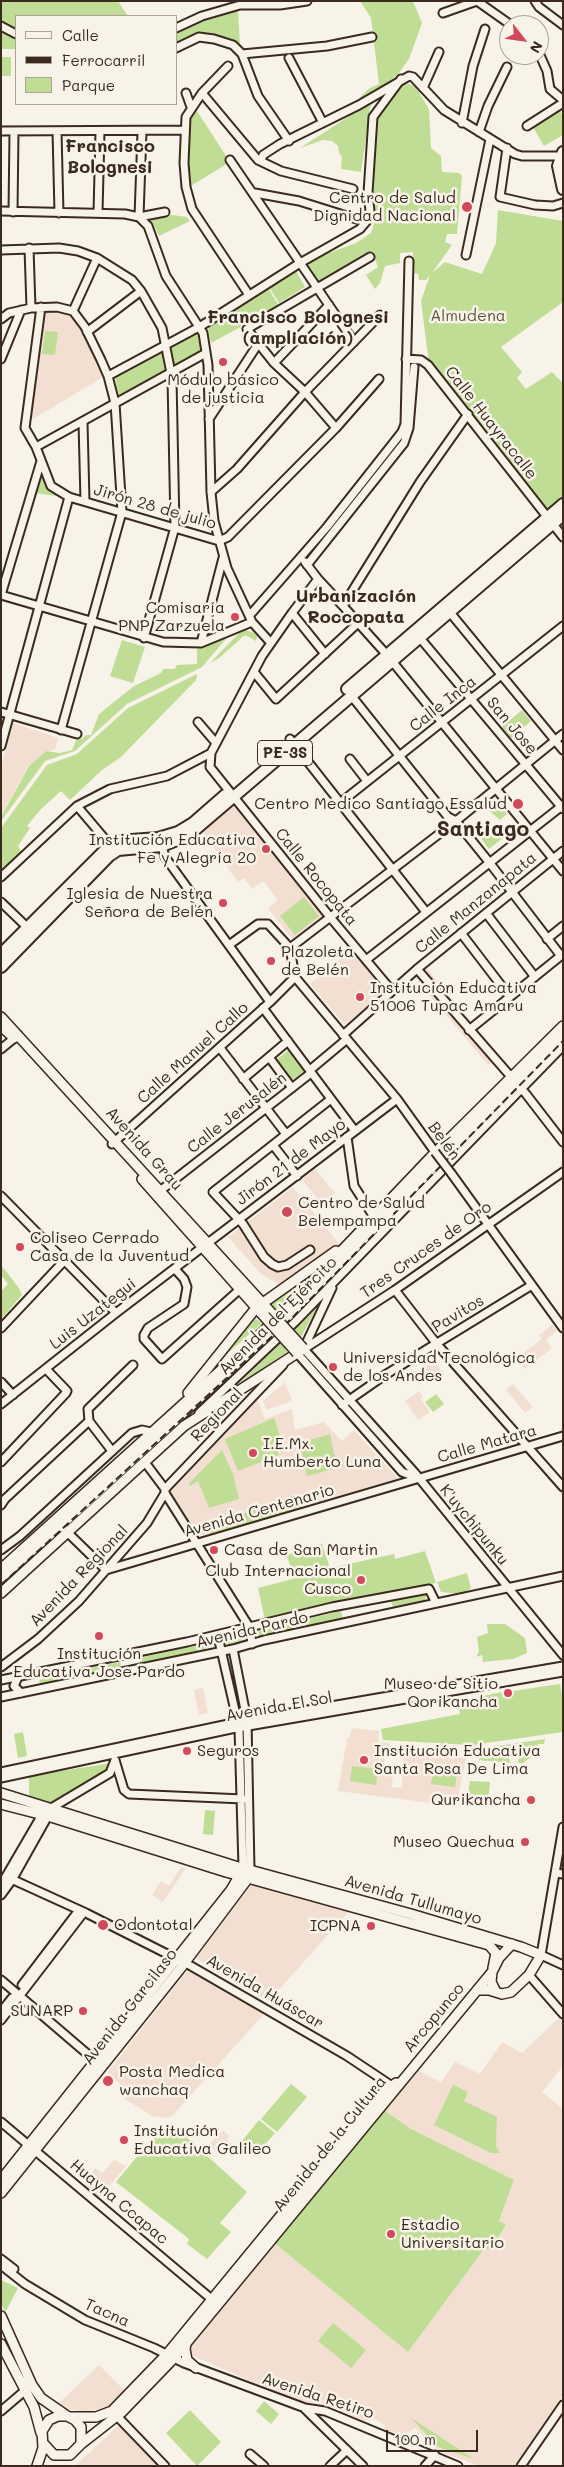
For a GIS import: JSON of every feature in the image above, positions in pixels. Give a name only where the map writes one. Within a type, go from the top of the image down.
[{"type":"highway","points":[[562,154],[559,178],[563,189]]},
{"type":"highway","name":"PE-3S","points":[[1,954],[114,853],[128,848],[162,846],[189,836],[232,794],[549,521],[563,504]]},
{"type":"highway","name":"PE-3S","points":[[549,521],[563,515]]},
{"type":"highway","name":"PE-3S","points":[[390,658],[420,638],[447,609]]},
{"type":"highway","name":"PE-3S","points":[[1,967],[30,930],[110,845],[118,841],[169,836],[194,823],[232,794]]},
{"type":"main road","name":"Avenida Grau","points":[[1,1017],[16,1036],[262,1308]]},
{"type":"main road","name":"Avenida Grau","points":[[1,1026],[16,1036]]},
{"type":"main road","name":"Avenida del Ejército","points":[[1,1569],[173,1412],[282,1316],[352,1240],[424,1166],[432,1161],[448,1142],[515,1084],[563,1026]]},
{"type":"main road","name":"Avenida del Ejército","points":[[1,1593],[64,1528],[282,1321],[563,1034]]},
{"type":"main road","points":[[173,1412],[262,1308],[352,1240]]},
{"type":"main road","name":"Avenida Grau","points":[[206,1245],[239,1290],[262,1308]]},
{"type":"main road","points":[[184,1426],[301,1351],[262,1308]]},
{"type":"main road","name":"Avenida del Ejército","points":[[1,1578],[64,1528],[184,1426]]},
{"type":"main road","name":"Avenida Tullumayo","points":[[1,1793],[47,1814]]},
{"type":"main road","name":"Avenida Tullumayo","points":[[1,1804],[47,1814],[489,1945],[496,1953],[492,1970]]},
{"type":"main road","name":"Avenida Tullumayo","points":[[245,1872],[541,1951]]},
{"type":"main road","name":"Avenida Garcilaso","points":[[1,2193],[32,2148],[181,1961],[245,1872]]},
{"type":"main road","name":"Arcopunco","points":[[396,2085],[477,1990],[503,1953],[512,1944]]},
{"type":"main road","points":[[477,1990],[511,1992],[529,1975],[541,1951]]},
{"type":"main road","points":[[492,1970],[491,1982],[496,1992]]},
{"type":"main road","name":"Avenida de la Cultura","points":[[81,2444],[116,2415],[171,2356],[303,2196],[379,2096],[396,2085]]},
{"type":"main road","name":"Avenida Garcilaso","points":[[1,2180],[32,2148]]},
{"type":"main road","name":"Avenida de la Cultura","points":[[171,2356],[186,2344],[216,2302]]},
{"type":"main road","points":[[1,2316],[28,2388],[42,2439],[54,2455],[70,2455]]},
{"type":"main road","points":[[1,2344],[28,2388],[47,2404],[77,2421],[82,2430],[81,2444],[59,2466]]},
{"type":"main road","points":[[186,2344],[184,2349],[187,2360],[196,2368]]},
{"type":"main road","points":[[37,2466],[44,2426],[50,2419],[59,2416],[94,2417],[116,2415]]},
{"type":"street","points":[[178,27],[202,16],[240,5],[280,5],[307,1]]},
{"type":"street","points":[[442,13],[477,1],[499,17]]},
{"type":"street","points":[[535,1],[539,7],[563,25]]},
{"type":"street","points":[[1,26],[15,33]]},
{"type":"street","points":[[462,122],[473,66],[485,29]]},
{"type":"street","points":[[178,47],[196,38],[204,37],[233,45],[242,54],[258,96],[288,141]]},
{"type":"street","points":[[242,54],[327,46],[372,37]]},
{"type":"street","points":[[423,88],[439,52]]},
{"type":"street","points":[[289,58],[324,123]]},
{"type":"street","points":[[527,126],[563,102],[550,89],[544,65]]},
{"type":"street","points":[[228,66],[202,92],[186,117],[184,163],[188,201],[250,295]]},
{"type":"street","points":[[479,132],[488,106],[507,67]]},
{"type":"street","points":[[261,161],[263,156],[288,141],[380,94],[405,77],[413,77],[435,103],[462,122],[522,156],[562,154]]},
{"type":"street","points":[[108,376],[201,326],[300,263],[353,234],[366,222],[370,211],[368,192],[373,117],[401,79]]},
{"type":"street","points":[[202,92],[254,156],[261,161],[281,171],[353,190]]},
{"type":"street","points":[[186,93],[192,107]]},
{"type":"street","points":[[1,131],[142,132],[185,130]]},
{"type":"street","points":[[58,131],[59,213]]},
{"type":"street","points":[[98,213],[100,131]]},
{"type":"street","points":[[13,212],[14,132]]},
{"type":"street","points":[[142,132],[139,217],[152,233],[166,276],[201,326],[208,365],[211,492],[223,557],[251,618],[270,642]]},
{"type":"street","points":[[466,255],[490,138]]},
{"type":"street","points":[[507,148],[500,197],[535,205],[553,206],[563,204]]},
{"type":"street","points":[[230,160],[255,193],[354,342]]},
{"type":"street","points":[[255,193],[299,201],[366,222]]},
{"type":"street","points":[[1,212],[98,213],[125,214],[139,217],[165,212]]},
{"type":"street","points":[[29,248],[31,308]]},
{"type":"street","points":[[1,250],[59,248],[97,258],[132,280],[158,319],[167,344],[172,373],[176,527],[144,638]]},
{"type":"street","points":[[336,428],[305,392],[274,363],[247,329],[370,257]]},
{"type":"street","points":[[73,311],[97,258]]},
{"type":"street","points":[[41,460],[1,595],[163,642],[201,643],[251,618],[402,432],[409,261]]},
{"type":"street","points":[[87,332],[141,291]]},
{"type":"street","points":[[274,363],[329,305]]},
{"type":"street","points":[[1,319],[21,310],[31,308],[41,307],[73,311],[87,332],[108,376],[115,404],[122,512],[61,730]]},
{"type":"street","name":"Jirón 28 de julio","points":[[41,307],[26,428],[36,447],[51,486],[69,497],[219,540],[228,537],[336,428],[379,379]]},
{"type":"street","points":[[1,359],[21,310]]},
{"type":"street","points":[[211,492],[237,469],[305,392],[380,315]]},
{"type":"street","points":[[209,419],[258,344]]},
{"type":"street","points":[[36,447],[206,353]]},
{"type":"street","name":"Calle Huayracalle","points":[[406,360],[425,362],[468,414],[563,537]]},
{"type":"street","points":[[307,565],[404,443],[409,428],[414,367]]},
{"type":"street","points":[[343,606],[420,482],[468,414]]},
{"type":"street","points":[[83,422],[85,501]]},
{"type":"street","points":[[1,746],[69,497]]},
{"type":"street","points":[[201,643],[223,557]]},
{"type":"street","points":[[301,558],[390,658],[441,723],[496,788],[529,832],[563,871]]},
{"type":"street","points":[[1,877],[77,806],[110,788],[167,776],[211,753],[270,642],[318,579]]},
{"type":"street","points":[[447,609],[563,750]]},
{"type":"street","points":[[292,613],[325,654]]},
{"type":"street","points":[[254,672],[276,699],[358,623]]},
{"type":"street","name":"Calle Inca","points":[[340,803],[563,626]]},
{"type":"street","name":"San Jose","points":[[420,638],[562,807]]},
{"type":"street","points":[[349,692],[448,818],[456,821],[562,955],[468,1030]]},
{"type":"street","points":[[1,712],[77,734]]},
{"type":"street","points":[[198,722],[216,743]]},
{"type":"street","points":[[290,948],[456,821],[563,734]]},
{"type":"street","points":[[292,742],[426,912]]},
{"type":"street","name":"Calle Rocopata","points":[[211,753],[210,767],[392,991]]},
{"type":"street","points":[[350,759],[367,781]]},
{"type":"street","points":[[77,806],[110,845]]},
{"type":"street","points":[[366,960],[489,862],[562,807]]},
{"type":"street","points":[[162,846],[178,832]]},
{"type":"street","points":[[147,839],[162,846],[165,857],[270,1002]]},
{"type":"street","name":"Calle Manzanapata","points":[[417,969],[563,851]]},
{"type":"street","points":[[1,902],[30,930]]},
{"type":"street","points":[[486,913],[535,976]]},
{"type":"street","points":[[228,945],[258,924],[263,923],[273,926],[290,948],[295,977]]},
{"type":"street","points":[[547,938],[563,926]]},
{"type":"street","points":[[461,933],[510,996]]},
{"type":"street","points":[[345,1037],[417,969],[563,1142]]},
{"type":"street","name":"Calle Manuel Callo","points":[[114,1143],[220,1048],[295,977]]},
{"type":"street","name":"Belén","points":[[295,977],[397,1099],[563,1328]]},
{"type":"street","points":[[263,1008],[355,1131]]},
{"type":"street","points":[[1,1049],[16,1036]]},
{"type":"street","name":"Calle Jerusalén","points":[[158,1192],[292,1088],[345,1037]]},
{"type":"street","points":[[243,1079],[288,1041]]},
{"type":"street","name":"Avenida del Ejército","points":[[184,1426],[233,1381],[339,1277],[515,1084],[563,1046]]},
{"type":"street","points":[[220,1048],[286,1134]]},
{"type":"street","points":[[269,1057],[292,1088]]},
{"type":"street","points":[[310,1250],[287,1265],[278,1267],[272,1264],[264,1257],[239,1220],[214,1194],[214,1191],[331,1099]]},
{"type":"street","name":"Jirón 21 de Mayo","points":[[206,1245],[397,1099]]},
{"type":"street","points":[[347,1137],[354,1186],[374,1217]]},
{"type":"street","points":[[272,1145],[297,1176]]},
{"type":"street","name":"Tres Cruces de Oro","points":[[301,1351],[395,1290],[563,1172]]},
{"type":"street","points":[[1,1196],[116,1313]]},
{"type":"street","name":"Luis Uzategui","points":[[1,1404],[206,1245]]},
{"type":"street","points":[[1,1328],[64,1260]]},
{"type":"street","points":[[175,1269],[184,1279],[187,1287],[184,1304],[148,1328],[144,1336],[144,1339],[162,1359],[239,1290]]},
{"type":"street","points":[[301,1351],[323,1304],[339,1277]]},
{"type":"street","name":"Pavitos","points":[[342,1405],[436,1343],[532,1285]]},
{"type":"street","points":[[395,1290],[436,1343],[563,1487]]},
{"type":"street","points":[[301,1351],[418,1478]]},
{"type":"street","points":[[301,1351],[342,1405],[402,1472],[418,1478]]},
{"type":"street","name":"Regional","points":[[165,1491],[288,1360]]},
{"type":"street","points":[[112,1451],[89,1421],[88,1409],[133,1366]]},
{"type":"street","points":[[1,1462],[66,1393],[46,1369]]},
{"type":"street","points":[[1,1382],[12,1395]]},
{"type":"street","points":[[2,1500],[89,1421]]},
{"type":"street","points":[[1,1550],[20,1536],[132,1433],[142,1430],[151,1432]]},
{"type":"street","name":"Calle Matara","points":[[418,1478],[563,1436]]},
{"type":"street","points":[[144,1461],[165,1491],[250,1628],[252,1644]]},
{"type":"street","name":"Avenida Centenario","points":[[106,1570],[418,1478]]},
{"type":"street","name":"K'uychipunku","points":[[418,1478],[563,1655]]},
{"type":"street","name":"Avenida Regional","points":[[1,1667],[61,1618],[106,1570],[147,1523],[165,1491]]},
{"type":"street","points":[[82,1494],[64,1528],[106,1570]]},
{"type":"street","name":"Avenida Pardo","points":[[1,1698],[222,1652],[563,1576]]},
{"type":"street","name":"Avenida Pardo","points":[[1,1680],[250,1628],[332,1607],[429,1589],[436,1604]]},
{"type":"street","points":[[220,1634],[219,1641],[238,1725],[245,1872]]},
{"type":"street","points":[[233,1649],[248,1723],[245,1872]]},
{"type":"street","name":"Avenida El Sol","points":[[1,1778],[248,1723],[563,1666]]},
{"type":"street","name":"Avenida El Sol","points":[[248,1723],[563,1672]]},
{"type":"street","points":[[18,1677],[14,1686],[21,1693]]},
{"type":"street","points":[[114,1754],[119,1777],[124,1790],[129,1794],[243,1799]]},
{"type":"street","points":[[1,1885],[10,1879],[29,1838],[47,1814],[61,1801],[110,1773],[114,1754]]},
{"type":"street","name":"Avenida El Sol","points":[[1,1772],[114,1754]]},
{"type":"street","points":[[110,1773],[119,1777]]},
{"type":"street","points":[[1,1895],[47,1814]]},
{"type":"street","points":[[541,1951],[559,1874],[563,1827]]},
{"type":"street","name":"Avenida Huáscar","points":[[10,1879],[81,1911],[181,1961],[396,2085]]},
{"type":"street","points":[[1,2020],[81,1911]]},
{"type":"street","name":"Avenida Tullumayo","points":[[541,1951],[563,1965]]},
{"type":"street","points":[[529,1975],[563,2014]]},
{"type":"street","points":[[1,1980],[99,2064]]},
{"type":"street","points":[[1,2012],[18,1995]]},
{"type":"street","name":"Huayna Ccapac","points":[[1,2122],[216,2302]]},
{"type":"street","name":"Tacna","points":[[1,2259],[32,2287]]},
{"type":"street","name":"Tacna","points":[[1,2265],[85,2320],[196,2368]]},
{"type":"street","name":"Avenida Retiro","points":[[196,2368],[305,2408],[326,2411],[458,2466]]},
{"type":"street","points":[[1,2410],[28,2388]]},
{"type":"street","points":[[521,2466],[563,2404]]},
{"type":"street","points":[[305,2408],[363,2466]]},
{"type":"street","points":[[116,2415],[165,2466]]},
{"type":"street","points":[[330,2466],[346,2450]]},
{"type":"street","points":[[250,2454],[264,2466]]},
{"type":"street","points":[[425,2466],[435,2455]]},
{"type":"shaded area","points":[[49,312],[69,313],[87,340],[105,376],[33,419],[30,415],[44,314]]},
{"type":"shaded area","points":[[13,723],[58,738],[55,750],[46,751],[28,766],[1,816],[1,767]]},
{"type":"shaded area","points":[[235,802],[326,916],[294,942],[268,908],[278,900],[263,881],[252,889],[244,878],[238,882],[201,830]]},
{"type":"shaded area","points":[[352,949],[387,990],[345,1025],[310,984]]},
{"type":"shaded area","points":[[425,966],[499,1055],[488,1065],[413,975]]},
{"type":"shaded area","points":[[315,1169],[335,1193],[322,1204],[302,1180]]},
{"type":"shaded area","name":"Centro de Salud Belempampa","points":[[293,1187],[340,1245],[281,1286],[261,1274],[228,1237]]},
{"type":"shaded area","points":[[552,1325],[557,1331],[546,1340],[552,1348],[525,1369],[517,1358],[542,1339],[539,1335]]},
{"type":"shaded area","points":[[427,1354],[444,1374],[433,1379],[418,1362]]},
{"type":"shaded area","points":[[285,1382],[292,1401],[266,1410],[263,1401]]},
{"type":"shaded area","points":[[513,1384],[533,1407],[525,1413],[506,1390]]},
{"type":"shaded area","points":[[419,1391],[423,1396],[421,1399],[430,1412],[418,1420],[405,1401]]},
{"type":"shaded area","name":"I.E.Mx. Humberto Luna","points":[[257,1399],[265,1419],[292,1409],[295,1430],[324,1422],[342,1441],[354,1430],[397,1477],[396,1479],[210,1534],[198,1535],[169,1490]]},
{"type":"shaded area","points":[[203,1688],[208,1713],[199,1715],[194,1690]]},
{"type":"shaded area","points":[[352,1728],[379,1731],[378,1742],[390,1743],[390,1751],[385,1752],[384,1767],[393,1770],[392,1787],[402,1788],[403,1744],[455,1749],[455,1752],[459,1753],[459,1757],[466,1758],[456,1807],[448,1806],[448,1800],[432,1798],[431,1803],[338,1791],[347,1738],[349,1738]]},
{"type":"shaded area","points":[[181,1867],[185,1869],[163,1902],[152,1895],[161,1881],[169,1886]]},
{"type":"shaded area","points":[[252,1882],[351,1909],[269,2001],[194,1957]]},
{"type":"shaded area","points":[[188,1970],[264,2014],[173,2115],[167,2118],[152,2116],[125,2099],[125,2089],[108,2072]]},
{"type":"shaded area","points":[[561,2016],[563,2018],[563,2066],[542,2092],[563,2109],[563,2395],[514,2466],[479,2466],[441,2452],[415,2428],[403,2436],[384,2429],[385,2425],[372,2418],[365,2421],[325,2405],[295,2400],[193,2356],[189,2348],[273,2242],[408,2352],[486,2247],[491,2249],[506,2226],[499,2221],[514,2181],[411,2129],[384,2110],[419,2071],[441,2082],[455,2062],[480,2074],[502,2042],[522,2053]]},
{"type":"shaded area","points":[[223,2130],[229,2136],[227,2139],[231,2144],[221,2156],[209,2145]]},
{"type":"shaded area","points":[[114,2160],[126,2166],[97,2201],[83,2188],[95,2168],[102,2173]]},
{"type":"shaded area","points":[[99,2365],[125,2391],[110,2407],[83,2412],[69,2409],[59,2403]]},
{"type":"shaded area","points":[[119,2425],[157,2466],[75,2466]]},
{"type":"green space","points":[[1,1],[118,1],[127,15],[15,15],[15,49],[1,49]]},
{"type":"green space","points":[[360,1],[413,1],[422,23],[409,59],[399,73],[385,87],[361,100],[360,97],[370,88],[379,84],[371,18]]},
{"type":"green space","points":[[238,10],[240,46],[214,36],[178,45],[178,32],[226,12]]},
{"type":"green space","points":[[1,57],[11,57],[11,76],[1,76]]},
{"type":"green space","name":"Almudena","points":[[405,83],[415,86],[429,109],[431,148],[441,156],[442,172],[459,173],[462,176],[457,234],[447,234],[445,242],[452,245],[432,273],[445,262],[482,274],[496,243],[498,210],[563,221],[563,302],[501,347],[522,372],[517,378],[526,389],[552,372],[563,383],[563,497],[544,513],[429,364],[421,301],[430,275],[426,280],[419,280],[418,274],[413,273],[413,252],[400,253],[400,263],[385,266],[380,283],[375,289],[366,275],[378,267],[372,251],[371,253],[365,253],[318,283],[305,265],[326,254],[356,243],[371,233],[374,224],[372,191],[375,126],[379,113],[399,87]]},
{"type":"green space","points":[[371,102],[361,172],[341,169],[342,156],[339,153],[338,146],[332,141],[323,140],[300,148]]},
{"type":"green space","points":[[195,108],[230,162],[189,187],[189,115]]},
{"type":"green space","points":[[560,111],[563,116],[563,135],[544,146],[533,127]]},
{"type":"green space","points":[[158,213],[187,217],[190,221],[159,236],[149,215]]},
{"type":"green space","points":[[296,271],[305,287],[279,303],[269,287]]},
{"type":"green space","points":[[268,288],[279,306],[211,343],[208,329],[211,324]]},
{"type":"green space","points":[[199,330],[202,354],[173,370],[169,345]]},
{"type":"green space","points":[[45,331],[58,332],[55,355],[42,354]]},
{"type":"green space","points":[[165,349],[169,372],[120,400],[115,378]]},
{"type":"green space","points":[[37,461],[56,493],[56,496],[29,492]]},
{"type":"green space","points":[[243,629],[254,633],[257,636],[256,641],[245,635],[219,658],[210,663]]},
{"type":"green space","points":[[231,633],[202,667],[127,704],[75,751],[45,761],[1,821],[1,817],[29,766],[46,751],[60,753],[72,750],[77,738],[82,739],[86,735],[91,735],[99,714],[134,686],[161,673],[163,669],[175,669],[177,665],[197,664],[197,649]]},
{"type":"green space","points":[[122,640],[145,647],[133,683],[110,676]]},
{"type":"green space","points":[[197,674],[196,680],[121,757],[102,770],[70,800],[61,791],[41,809],[27,826],[30,828],[18,846],[23,855],[1,876],[1,828],[47,765],[77,754],[128,708]]},
{"type":"green space","points":[[522,710],[531,721],[511,738],[502,727]]},
{"type":"green space","points":[[497,801],[507,814],[500,820],[487,809]]},
{"type":"green space","points":[[486,829],[491,835],[498,829],[504,837],[489,849],[479,836]]},
{"type":"green space","points":[[304,897],[319,916],[295,935],[280,916]]},
{"type":"green space","points":[[290,1049],[306,1070],[291,1081],[276,1060]]},
{"type":"green space","points":[[1,1265],[19,1288],[22,1295],[1,1319],[1,1291],[8,1284],[1,1275]]},
{"type":"green space","points":[[306,1276],[274,1312],[269,1302]]},
{"type":"green space","points":[[317,1307],[301,1337],[293,1332]]},
{"type":"green space","points":[[253,1317],[262,1323],[210,1369]]},
{"type":"green space","points":[[281,1342],[287,1352],[237,1386]]},
{"type":"green space","points":[[436,1394],[444,1404],[433,1412],[425,1402]]},
{"type":"green space","points":[[274,1418],[283,1445],[276,1447],[279,1455],[238,1471],[225,1439]]},
{"type":"green space","points":[[330,1434],[334,1454],[344,1466],[307,1476],[300,1443]]},
{"type":"green space","points":[[222,1450],[233,1474],[239,1499],[209,1508],[198,1481],[190,1486],[189,1483]]},
{"type":"green space","points":[[298,1495],[301,1508],[210,1534],[202,1526],[289,1500],[289,1497]]},
{"type":"green space","name":"Club Internacional Cusco","points":[[322,1544],[330,1568],[394,1554],[395,1559],[425,1551],[436,1583],[265,1620],[258,1588],[296,1578],[286,1555]]},
{"type":"green space","points":[[467,1573],[471,1588],[462,1594],[441,1592],[437,1582]]},
{"type":"green space","points":[[423,1593],[426,1596],[425,1601],[393,1608],[391,1600]]},
{"type":"green space","points":[[341,1611],[343,1619],[303,1627],[301,1620]]},
{"type":"green space","points":[[290,1622],[292,1629],[259,1636],[253,1633],[255,1630]]},
{"type":"green space","points":[[487,1624],[505,1624],[525,1638],[527,1653],[513,1659],[483,1662],[482,1655],[476,1657],[479,1652],[477,1637],[488,1633]]},
{"type":"green space","points":[[244,1633],[248,1635],[244,1641],[230,1645],[224,1642],[225,1637],[229,1635]]},
{"type":"green space","points":[[207,1645],[206,1649],[139,1664],[138,1658]]},
{"type":"green space","points":[[120,1662],[121,1668],[81,1676],[80,1670]]},
{"type":"green space","points":[[232,1662],[242,1709],[237,1710],[227,1663]]},
{"type":"green space","points":[[77,1671],[78,1677],[40,1685],[39,1680]]},
{"type":"green space","points":[[560,1684],[563,1700],[563,1732],[472,1745],[487,1747],[487,1753],[490,1747],[545,1739],[544,1744],[538,1744],[537,1753],[523,1763],[518,1763],[519,1752],[507,1751],[499,1753],[499,1756],[509,1757],[510,1763],[479,1760],[480,1753],[469,1751],[468,1745],[383,1740],[381,1729],[460,1714],[458,1702],[501,1692],[503,1698],[508,1697],[506,1690],[512,1689],[513,1691]]},
{"type":"green space","points":[[23,1732],[27,1756],[18,1758],[14,1734]]},
{"type":"green space","points":[[112,1763],[110,1771],[49,1805],[29,1800],[29,1776]]},
{"type":"green space","points":[[352,1766],[378,1769],[376,1785],[350,1781]]},
{"type":"green space","points":[[433,1770],[457,1773],[455,1787],[431,1784]]},
{"type":"green space","points":[[470,1781],[490,1782],[488,1802],[467,1800]]},
{"type":"green space","points":[[205,1810],[215,1811],[213,1835],[203,1834]]},
{"type":"green space","points":[[291,2084],[307,2097],[277,2132],[261,2119]]},
{"type":"green space","points":[[453,2085],[468,2092],[464,2101],[497,2117],[496,2146],[500,2153],[491,2153],[434,2125]]},
{"type":"green space","name":"Estadio Universitario","points":[[384,2110],[411,2129],[514,2180],[499,2221],[506,2225],[491,2250],[485,2248],[408,2352],[273,2242]]},
{"type":"green space","points":[[259,2120],[275,2133],[257,2154],[242,2141]]},
{"type":"green space","points":[[171,2123],[247,2192],[220,2223],[231,2232],[207,2259],[187,2244],[189,2239],[116,2182],[154,2136],[158,2139]]},
{"type":"green space","points":[[1,2280],[18,2288],[5,2313],[1,2302]]},
{"type":"green space","points":[[333,2323],[366,2350],[351,2368],[318,2341]]},
{"type":"green space","points":[[264,2401],[279,2414],[271,2424],[256,2411]]},
{"type":"green space","points":[[190,2410],[221,2442],[197,2466],[166,2433]]},
{"type":"green space","points":[[411,2418],[474,2459],[438,2447]]},
{"type":"railway","points":[[1,1585],[291,1319],[563,1041]]},
{"type":"place","name":"Centro de Salud Dignidad Nacional","points":[[467,207]]},
{"type":"place","name":"Módulo básico de justicia","points":[[223,362]]},
{"type":"place","name":"Comisaría PNP Zarzuela","points":[[235,617]]},
{"type":"place","name":"Centro Medico Santiago Essalud","points":[[518,804]]},
{"type":"place","name":"Institución Educativa Fe y Alegría 20","points":[[266,849]]},
{"type":"place","name":"Iglesia de Nuestra Señora de Belén","points":[[223,903]]},
{"type":"place","name":"Plazoleta de Belén","points":[[271,961]]},
{"type":"place","name":"Institución Educativa 51006 Tupac Amaru","points":[[360,997]]},
{"type":"place","name":"Centro de Salud Belempampa","points":[[287,1212]]},
{"type":"place","name":"Coliseo Cerrado Casa de la Juventud","points":[[20,1247]]},
{"type":"place","name":"Universidad Tecnológica de los Andes","points":[[333,1367]]},
{"type":"place","name":"I.E.Mx. Humberto Luna","points":[[253,1453]]},
{"type":"place","name":"Casa de San Martin","points":[[214,1550]]},
{"type":"place","name":"Club Internacional Cusco","points":[[361,1580]]},
{"type":"place","name":"Institución Educativa Jose Pardo","points":[[99,1636]]},
{"type":"place","name":"Museo de Sitio Qorikancha","points":[[508,1693]]},
{"type":"place","name":"Seguros","points":[[187,1751]]},
{"type":"place","name":"Institución Educativa Santa Rosa De Lima","points":[[364,1760]]},
{"type":"place","name":"Qurikancha","points":[[531,1800]]},
{"type":"place","name":"Museo Quechua","points":[[525,1842]]},
{"type":"place","name":"Odontotal","points":[[103,1925]]},
{"type":"place","name":"ICPNA","points":[[371,1926]]},
{"type":"place","name":"SUNARP","points":[[83,2011]]},
{"type":"place","name":"Posta Medica wanchaq","points":[[108,2081]]},
{"type":"place","name":"Institución Educativa Galileo","points":[[124,2140]]},
{"type":"place","name":"Estadio Universitario","points":[[391,2234]]},
{"type":"district","name":"Francisco Bolognesi","points":[[110,156]]},
{"type":"district","name":"Francisco Bolognesi (ampliación)","points":[[298,327]]},
{"type":"district","name":"Urbanización Roccopata","points":[[356,606]]},
{"type":"district","name":"Santiago","points":[[483,830]]}]
